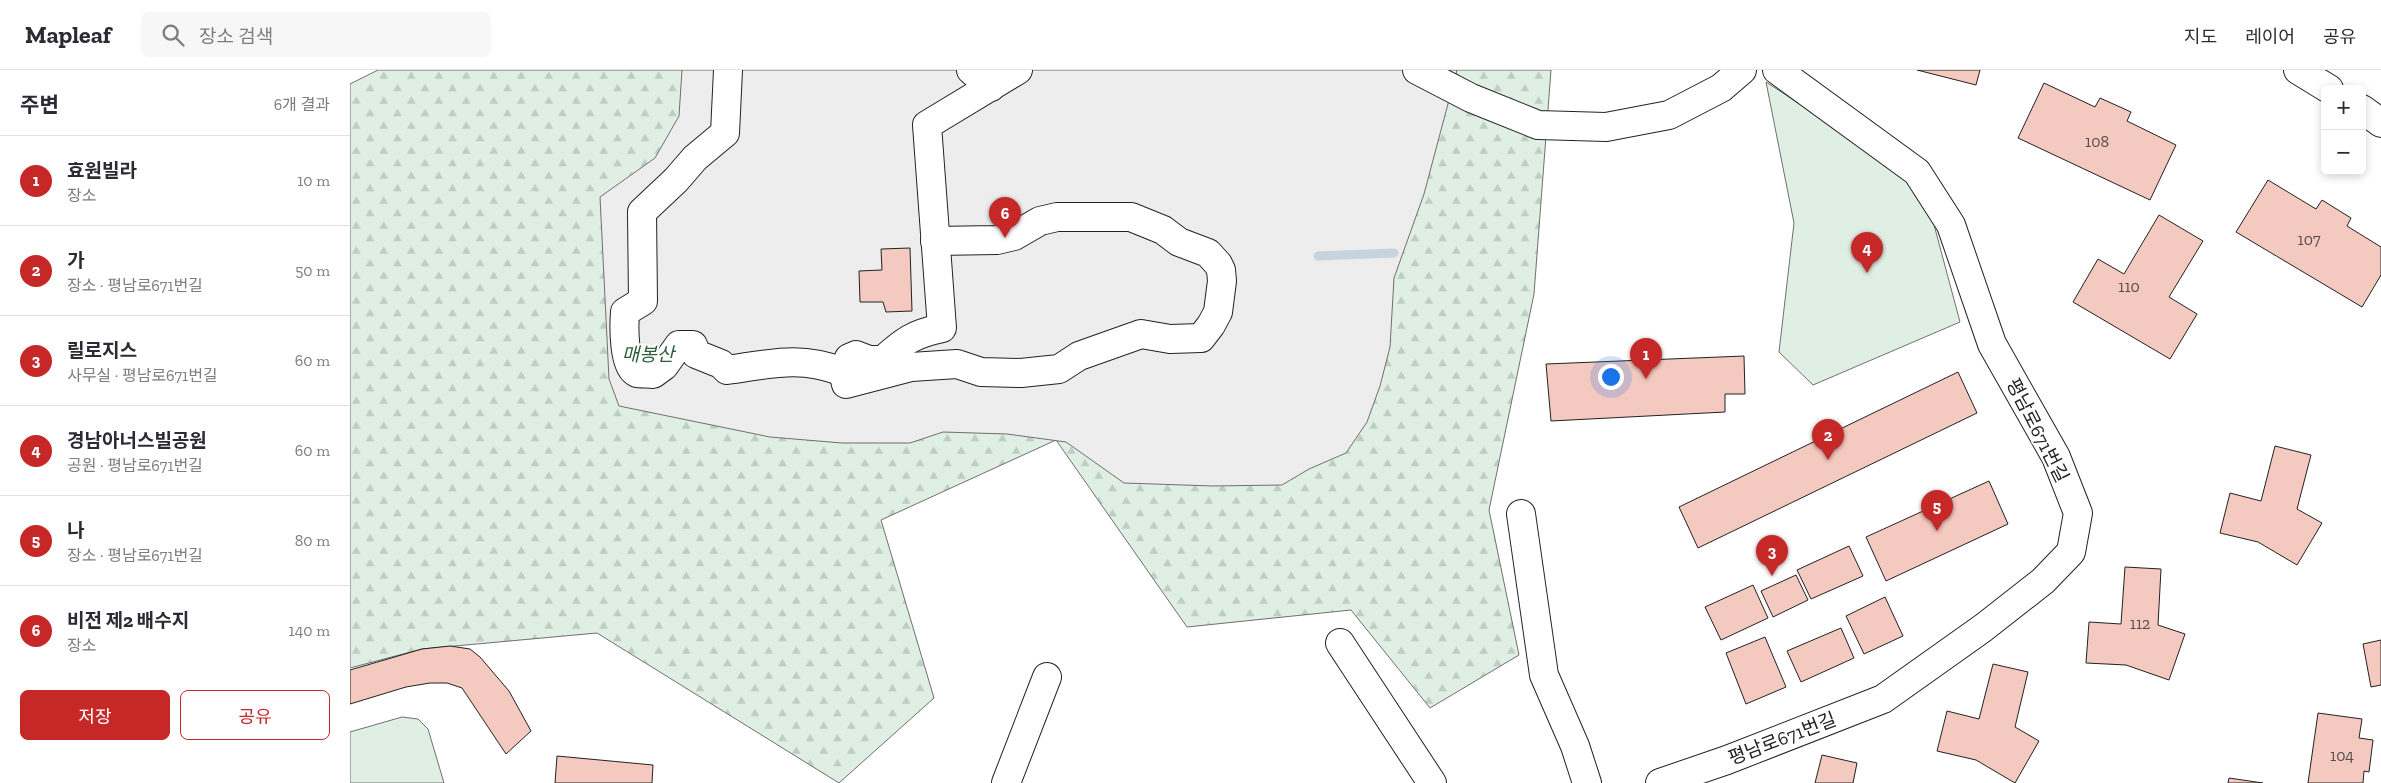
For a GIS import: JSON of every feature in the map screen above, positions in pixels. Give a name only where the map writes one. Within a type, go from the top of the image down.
[{"type":"street","points":[[728,70],[725,133],[695,158],[676,180],[642,212],[643,301],[625,312],[626,357],[632,369],[637,373],[653,374],[664,366],[679,345],[693,345],[696,354],[721,364],[727,370],[780,361],[803,361],[828,366],[843,372]]},
{"type":"street","points":[[935,241],[997,240],[1014,236],[1040,221],[1058,218],[1131,218],[1163,230],[1179,242],[1201,250],[1212,257],[1221,270],[1218,312],[1211,326],[1200,338],[1170,339],[1141,334],[1079,356],[1059,369],[1021,372],[981,372],[957,364],[911,367],[846,384],[843,372],[849,358],[856,355],[869,360],[883,360],[902,343],[918,333],[942,328],[935,241],[928,125],[981,78],[1018,70]]},
{"type":"street","points":[[1417,70],[1471,98],[1538,125],[1606,127],[1670,115],[1721,88],[1742,70]]},
{"type":"street","name":"평남로671번길","points":[[1660,783],[1727,760],[1883,698],[1984,628],[2043,581],[2071,552],[2078,513],[2056,457],[1992,344],[1951,225],[1918,172],[1776,70]]},
{"type":"street","points":[[2298,70],[2322,85]]},
{"type":"street","points":[[1521,514],[1544,675],[1574,746],[1587,783]]},
{"type":"street","points":[[1340,643],[1432,783]]},
{"type":"street","points":[[1006,783],[1047,677]]},
{"type":"green space","name":"매봉산","points":[[378,70],[1551,70],[1534,294],[1489,510],[1519,655],[1430,708],[1351,610],[1187,627],[1056,440],[881,520],[934,698],[839,783],[597,633],[422,649],[350,668],[350,84]]},
{"type":"green space","points":[[1766,82],[1913,178],[1929,206],[1960,322],[1813,385],[1779,352],[1794,223]]},
{"type":"green space","points":[[402,717],[418,719],[428,729],[444,783],[350,783],[350,732]]},
{"type":"shaded area","points":[[682,70],[1457,70],[1424,194],[1394,278],[1390,347],[1380,386],[1367,422],[1346,453],[1309,469],[1282,485],[1213,486],[1124,483],[1066,442],[1007,434],[943,432],[910,443],[842,443],[770,437],[619,406],[609,379],[600,197],[655,158],[679,116]]},
{"type":"building","points":[[1917,70],[1980,70],[1976,85]]},
{"type":"building","points":[[2044,83],[2095,107],[2100,98],[2131,112],[2127,121],[2176,145],[2150,200],[2018,138]]},
{"type":"building","points":[[2268,180],[2316,209],[2322,200],[2351,218],[2347,226],[2381,247],[2381,275],[2362,307],[2236,232]]},
{"type":"building","points":[[2159,215],[2203,241],[2169,297],[2197,314],[2170,359],[2073,302],[2098,259],[2124,274]]},
{"type":"building","points":[[910,248],[912,311],[886,312],[883,302],[860,302],[859,271],[882,270],[881,249]]},
{"type":"building","points":[[1744,356],[1745,394],[1725,394],[1725,412],[1551,421],[1546,364]]},
{"type":"building","points":[[1958,372],[1977,413],[1698,548],[1679,507]]},
{"type":"building","points":[[2275,446],[2311,455],[2297,509],[2322,523],[2297,565],[2258,542],[2220,533],[2230,493],[2261,501]]},
{"type":"building","points":[[1989,481],[2008,524],[1886,581],[1866,537]]},
{"type":"building","points":[[1849,546],[1863,576],[1811,599],[1797,570]]},
{"type":"building","points":[[2125,567],[2161,569],[2158,625],[2185,634],[2169,680],[2126,665],[2086,663],[2089,622],[2121,624]]},
{"type":"building","points":[[1796,575],[1808,600],[1773,617],[1761,591]]},
{"type":"building","points":[[1753,585],[1768,618],[1721,640],[1705,607]]},
{"type":"building","points":[[1885,597],[1903,636],[1864,654],[1846,616]]},
{"type":"building","points":[[1841,628],[1854,658],[1801,682],[1787,651]]},
{"type":"building","points":[[1765,637],[1786,687],[1746,704],[1726,653]]},
{"type":"building","points":[[2381,640],[2381,685],[2371,687],[2363,644]]},
{"type":"building","points":[[450,646],[470,649],[480,657],[509,691],[531,731],[506,754],[462,688],[447,683],[430,683],[406,687],[350,704],[350,670],[422,649]]},
{"type":"building","points":[[1993,664],[2028,672],[2015,727],[2039,741],[2015,783],[1976,760],[1937,751],[1947,711],[1979,719]]},
{"type":"building","points":[[2318,713],[2362,719],[2359,738],[2373,740],[2369,772],[2364,771],[2363,783],[2308,783]]},
{"type":"building","points":[[1822,755],[1857,763],[1853,783],[1815,783]]},
{"type":"building","points":[[557,756],[653,765],[652,783],[555,783]]},
{"type":"building","points":[[2229,778],[2263,783],[2228,783]]},
{"type":"waterway","points":[[1318,256],[1394,253]]},
{"type":"place","name":"비전 제2 배수지","points":[[1005,238]]},
{"type":"place","name":"경남아너스빌공원","points":[[1867,273]]},
{"type":"place","name":"효원빌라","points":[[1646,379]]},
{"type":"place","name":"가","points":[[1828,460]]},
{"type":"place","name":"나","points":[[1937,531]]},
{"type":"place","name":"릴로지스","points":[[1772,576]]}]
